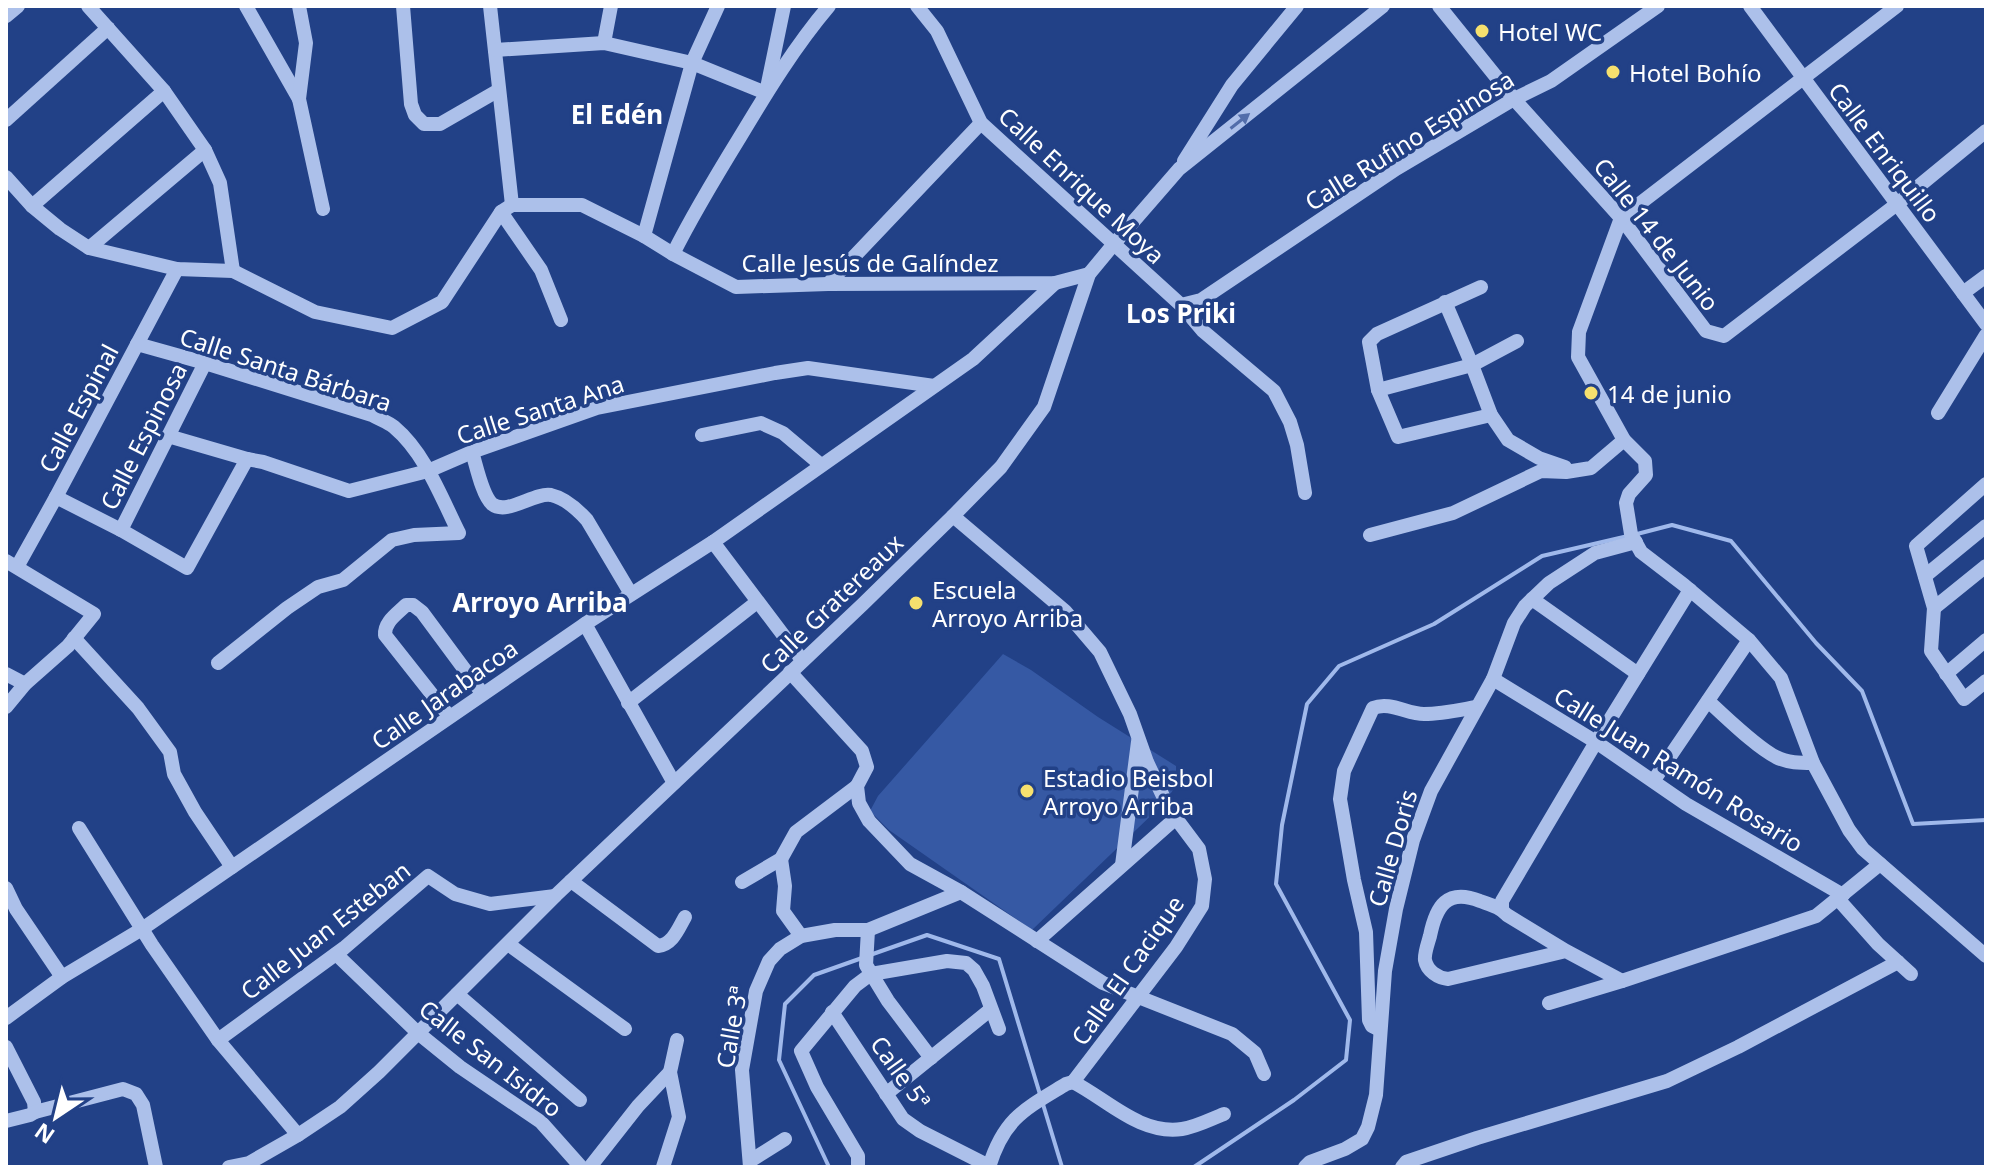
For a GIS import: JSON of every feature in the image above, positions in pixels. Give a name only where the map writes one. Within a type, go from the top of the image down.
[{"type":"street","points":[[6,16],[18,6]]},
{"type":"street","points":[[88,6],[164,91],[205,150],[220,183],[233,271]]},
{"type":"street","points":[[246,6],[299,99],[323,209]]},
{"type":"street","points":[[299,6],[306,43],[299,99]]},
{"type":"street","points":[[403,6],[411,104],[415,115],[424,124],[440,124],[499,90]]},
{"type":"street","points":[[490,6],[506,208],[541,270],[561,320]]},
{"type":"street","points":[[604,43],[611,6]]},
{"type":"street","points":[[644,236],[692,63],[718,6]]},
{"type":"street","points":[[766,93],[784,6]]},
{"type":"street","points":[[673,254],[766,93],[829,6]]},
{"type":"street","name":"Calle Enrique Moya","points":[[917,6],[937,31],[981,123],[1181,305],[1203,331],[1274,391],[1293,434],[1305,493]]},
{"type":"street","points":[[1179,169],[1232,85],[1297,6]]},
{"type":"street","name":"Calle Gratereaux","points":[[229,1167],[253,1165],[340,1107],[555,896],[953,516],[1001,467],[1044,407],[1089,274],[1113,245],[1179,169],[1383,6]]},
{"type":"street","name":"Calle 14 de Junio","points":[[1439,6],[1514,99],[1621,218],[1706,331],[1724,336],[1897,204],[1986,131]]},
{"type":"street","name":"Calle Rufino Espinosa","points":[[1181,305],[1201,300],[1396,169],[1514,99],[1551,81],[1658,6]]},
{"type":"street","name":"Calle Enriquillo","points":[[1750,6],[1986,324]]},
{"type":"street","points":[[1897,6],[1621,218],[1579,332],[1578,357],[1624,440],[1645,461],[1646,475],[1629,494],[1626,503],[1631,534],[1641,552],[1749,640],[1781,678],[1813,763],[1849,830],[1863,849],[1986,956]]},
{"type":"street","points":[[6,120],[108,28]]},
{"type":"street","points":[[495,50],[604,43],[692,63],[766,93]]},
{"type":"street","points":[[32,206],[164,91]]},
{"type":"street","points":[[828,284],[981,123]]},
{"type":"street","points":[[89,248],[205,150]]},
{"type":"street","points":[[6,177],[32,206],[89,248],[177,269],[233,271],[315,312],[392,328],[442,302],[506,208]]},
{"type":"street","name":"Calle Jesús de Galíndez","points":[[506,208],[582,205],[736,287],[1055,283],[1089,274]]},
{"type":"street","name":"Calle Espinal","points":[[11,564],[56,497],[177,269]]},
{"type":"street","points":[[1963,293],[1986,276]]},
{"type":"street","name":"Calle Jarabacoa","points":[[6,1018],[62,977],[142,929],[482,693],[713,542],[973,359],[1055,283]]},
{"type":"street","points":[[1481,287],[1377,334],[1369,342],[1378,390],[1398,437],[1491,415]]},
{"type":"street","points":[[1445,302],[1491,415],[1508,440],[1539,458],[1575,470]]},
{"type":"street","points":[[1938,413],[1986,335]]},
{"type":"street","points":[[1378,390],[1472,365],[1517,341]]},
{"type":"street","name":"Calle Santa Bárbara","points":[[137,344],[372,415],[392,425],[428,471],[459,533],[414,535],[392,540],[343,580],[318,587],[287,608],[218,663]]},
{"type":"street","name":"Calle Espinosa","points":[[121,530],[205,363]]},
{"type":"street","name":"Calle Santa Ana","points":[[168,436],[263,462],[349,491],[428,471],[472,452],[597,408],[786,371],[808,368],[934,386]]},
{"type":"street","points":[[702,435],[761,423],[783,433],[821,465]]},
{"type":"street","points":[[1370,535],[1453,513],[1541,471],[1591,468],[1624,440]]},
{"type":"street","points":[[472,452],[484,491],[492,504],[504,508],[552,495],[580,512],[631,594]]},
{"type":"street","points":[[56,497],[187,568],[247,459]]},
{"type":"street","points":[[1986,484],[1916,546],[1934,608],[1931,651],[1964,699],[1986,682]]},
{"type":"street","points":[[953,516],[1065,611],[1100,652],[1130,714],[1163,797],[1176,818],[1037,941]]},
{"type":"street","points":[[1925,576],[1986,526]]},
{"type":"street","points":[[713,542],[802,660]]},
{"type":"street","name":"Calle Doris","points":[[1305,1167],[1362,1139],[1368,1127],[1376,1095],[1385,971],[1413,840],[1423,807],[1493,679],[1514,623],[1525,606],[1549,583],[1595,553],[1636,542]]},
{"type":"street","points":[[6,707],[94,614],[11,564]]},
{"type":"street","points":[[1934,608],[1986,566]]},
{"type":"street","points":[[1502,909],[1502,901],[1690,590]]},
{"type":"street","points":[[1532,599],[1638,674]]},
{"type":"street","points":[[628,703],[757,602]]},
{"type":"street","points":[[449,716],[385,635],[389,622],[406,605],[413,605],[422,612],[482,693]]},
{"type":"street","points":[[585,624],[674,783]]},
{"type":"street","points":[[74,638],[138,708],[170,752],[174,774],[232,867]]},
{"type":"street","points":[[1654,780],[1749,640]]},
{"type":"street","points":[[1946,674],[1986,640]]},
{"type":"street","points":[[742,882],[781,859],[796,832],[857,786],[867,767],[862,751],[790,672]]},
{"type":"street","points":[[6,674],[25,684]]},
{"type":"street","name":"Calle Juan Ramón Rosario","points":[[1493,679],[1596,742],[1686,804],[1840,897],[1878,944],[1911,974]]},
{"type":"street","points":[[1708,701],[1777,758],[1813,763]]},
{"type":"street","points":[[1380,1030],[1372,1026],[1369,1020],[1366,932],[1340,799],[1344,771],[1373,708],[1377,706],[1420,714],[1476,707]]},
{"type":"street","points":[[1122,865],[1138,738]]},
{"type":"street","points":[[857,786],[859,803],[869,821],[910,864],[961,892],[1103,983],[1232,1034],[1255,1053],[1264,1074]]},
{"type":"street","name":"Calle El Cacique","points":[[1073,1082],[1140,997],[1202,906],[1205,879],[1199,849],[1176,818]]},
{"type":"street","points":[[79,828],[142,929],[218,1040],[298,1135]]},
{"type":"street","points":[[781,859],[785,886],[783,911],[801,936]]},
{"type":"street","points":[[1549,1003],[1816,916],[1880,864]]},
{"type":"street","name":"Calle Juan Esteban","points":[[218,1040],[336,954],[428,876],[455,894],[490,904],[555,896]]},
{"type":"street","points":[[571,881],[658,946],[669,942],[685,917]]},
{"type":"street","points":[[6,888],[16,909],[62,977]]},
{"type":"street","name":"Calle 3ª","points":[[750,1164],[742,1070],[756,991],[769,961],[780,949],[801,936],[835,930],[868,930],[961,892]]},
{"type":"street","points":[[1566,951],[1448,979],[1436,975],[1425,959],[1436,912],[1452,898],[1470,897],[1502,909],[1566,951],[1622,981]]},
{"type":"street","points":[[868,930],[866,965],[888,1001],[931,1058]]},
{"type":"street","points":[[508,944],[625,1029]]},
{"type":"street","name":"Calle San Isidro","points":[[336,954],[418,1033],[460,1067],[541,1122],[581,1167]]},
{"type":"street","points":[[858,1167],[858,1156],[817,1087],[801,1051],[855,986],[871,974],[947,961],[966,963],[983,986],[999,1029]]},
{"type":"street","points":[[1402,1167],[1406,1162],[1477,1138],[1667,1081],[1898,962]]},
{"type":"street","points":[[457,994],[580,1100]]},
{"type":"street","points":[[886,1094],[990,1010]]},
{"type":"street","name":"Calle 5ª","points":[[832,1012],[903,1119],[989,1166]]},
{"type":"street","points":[[663,1167],[679,1117],[670,1072],[677,1040]]},
{"type":"street","points":[[6,1047],[34,1102],[35,1112]]},
{"type":"street","points":[[590,1167],[638,1106],[670,1072]]},
{"type":"street","points":[[989,1166],[999,1140],[1021,1112],[1073,1082],[1137,1122],[1159,1128],[1183,1129],[1224,1114]]},
{"type":"street","points":[[6,1121],[123,1089],[136,1094],[143,1105],[156,1167]]},
{"type":"street","points":[[750,1164],[785,1139]]},
{"type":"shaded area","name":"Estadio Beisbol Arroyo Arriba","points":[[1003,654],[1176,766],[1176,786],[1163,804],[1032,930],[889,830],[870,811],[878,796]]},
{"type":"waterway","points":[[1637,534],[1672,525],[1731,541],[1816,643],[1862,691],[1913,824],[1986,820]]},
{"type":"waterway","points":[[1194,1167],[1294,1100],[1346,1060],[1350,1020],[1276,884],[1282,825],[1307,704],[1339,666],[1434,624],[1542,556],[1628,536]]},
{"type":"waterway","points":[[870,955],[927,935],[999,959],[1062,1167]]},
{"type":"waterway","points":[[829,1167],[779,1060],[785,1004],[814,975],[862,958]]},
{"type":"place","name":"Hotel WC","points":[[1482,31]]},
{"type":"place","name":"Hotel Bohío","points":[[1613,72]]},
{"type":"place","name":"14 de junio","points":[[1591,393]]},
{"type":"place","name":"Escuela Arroyo Arriba","points":[[916,603]]},
{"type":"place","name":"Estadio Beisbol Arroyo Arriba","points":[[1027,791]]},
{"type":"district","name":"El Edén","points":[[617,114]]},
{"type":"district","name":"Los Priki","points":[[1181,313]]},
{"type":"district","name":"Arroyo Arriba","points":[[540,602]]}]
